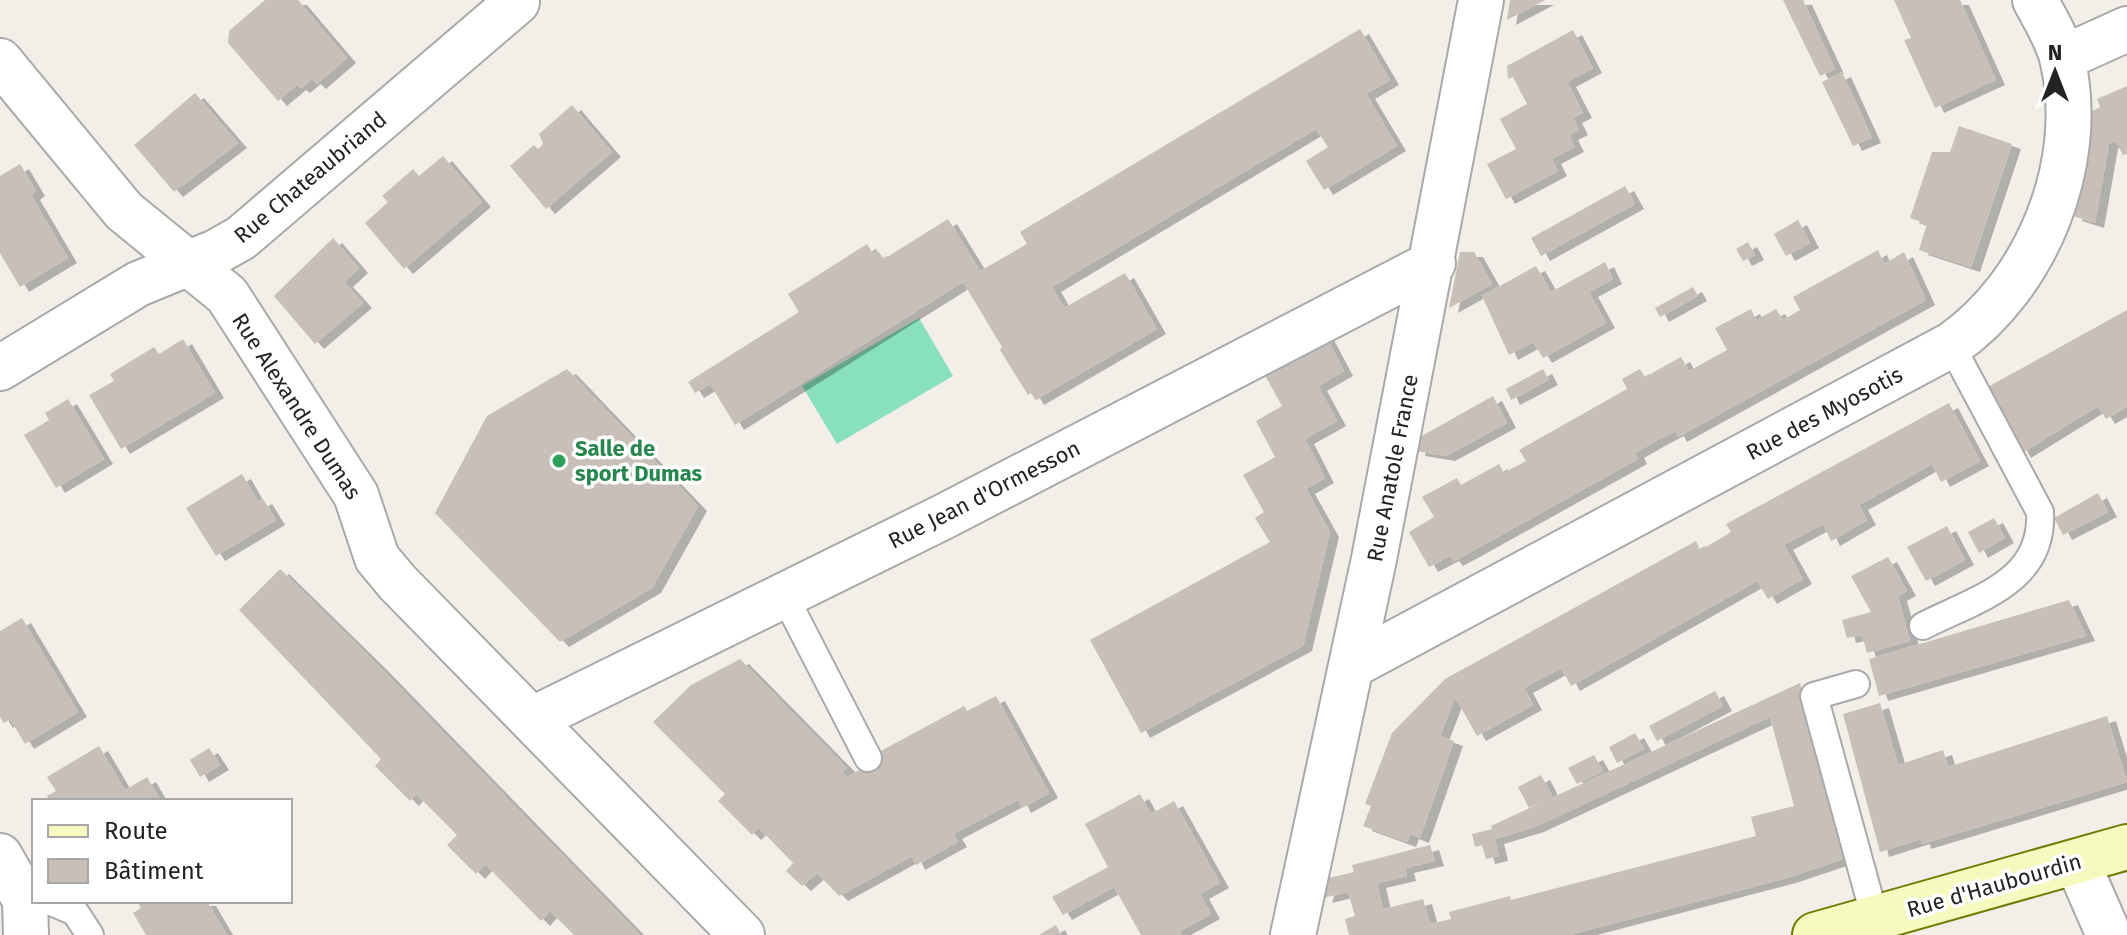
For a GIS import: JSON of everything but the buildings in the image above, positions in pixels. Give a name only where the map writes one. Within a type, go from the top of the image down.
[{"type":"main road","name":"Rue d'Haubourdin","points":[[1815,935],[2127,847]]},
{"type":"street","name":"Rue Anatole France","points":[[1293,935],[1353,665],[1433,263],[1481,0]]},
{"type":"street","name":"Rue des Myosotis","points":[[1353,665],[1951,345],[1991,313],[2011,289],[2039,238],[2061,170],[2066,138],[2069,105],[2063,58],[2035,0]]},
{"type":"street","name":"Rue Chateaubriand","points":[[0,368],[138,284],[241,238],[517,2]]},
{"type":"street","points":[[2063,58],[2127,29]]},
{"type":"street","name":"Rue Alexandre Dumas","points":[[0,61],[124,211],[227,295],[356,495],[377,558],[397,582],[742,935]]},
{"type":"street","name":"Rue Jean d'Ormesson","points":[[533,719],[784,595],[1433,263]]},
{"type":"street","points":[[2077,862],[2109,935]]},
{"type":"street","points":[[26,885],[26,935]]},
{"type":"lane","points":[[1923,626],[2012,581],[2026,568],[2041,528],[2040,512],[1951,345]]},
{"type":"lane","points":[[784,595],[868,758]]},
{"type":"lane","points":[[1856,684],[1814,696],[1875,918]]},
{"type":"lane","points":[[59,903],[75,912],[90,935]]},
{"type":"green space","points":[[919,318],[953,376],[837,444],[802,386]]},
{"type":"place","name":"Salle de sport Dumas","points":[[559,461]]}]
